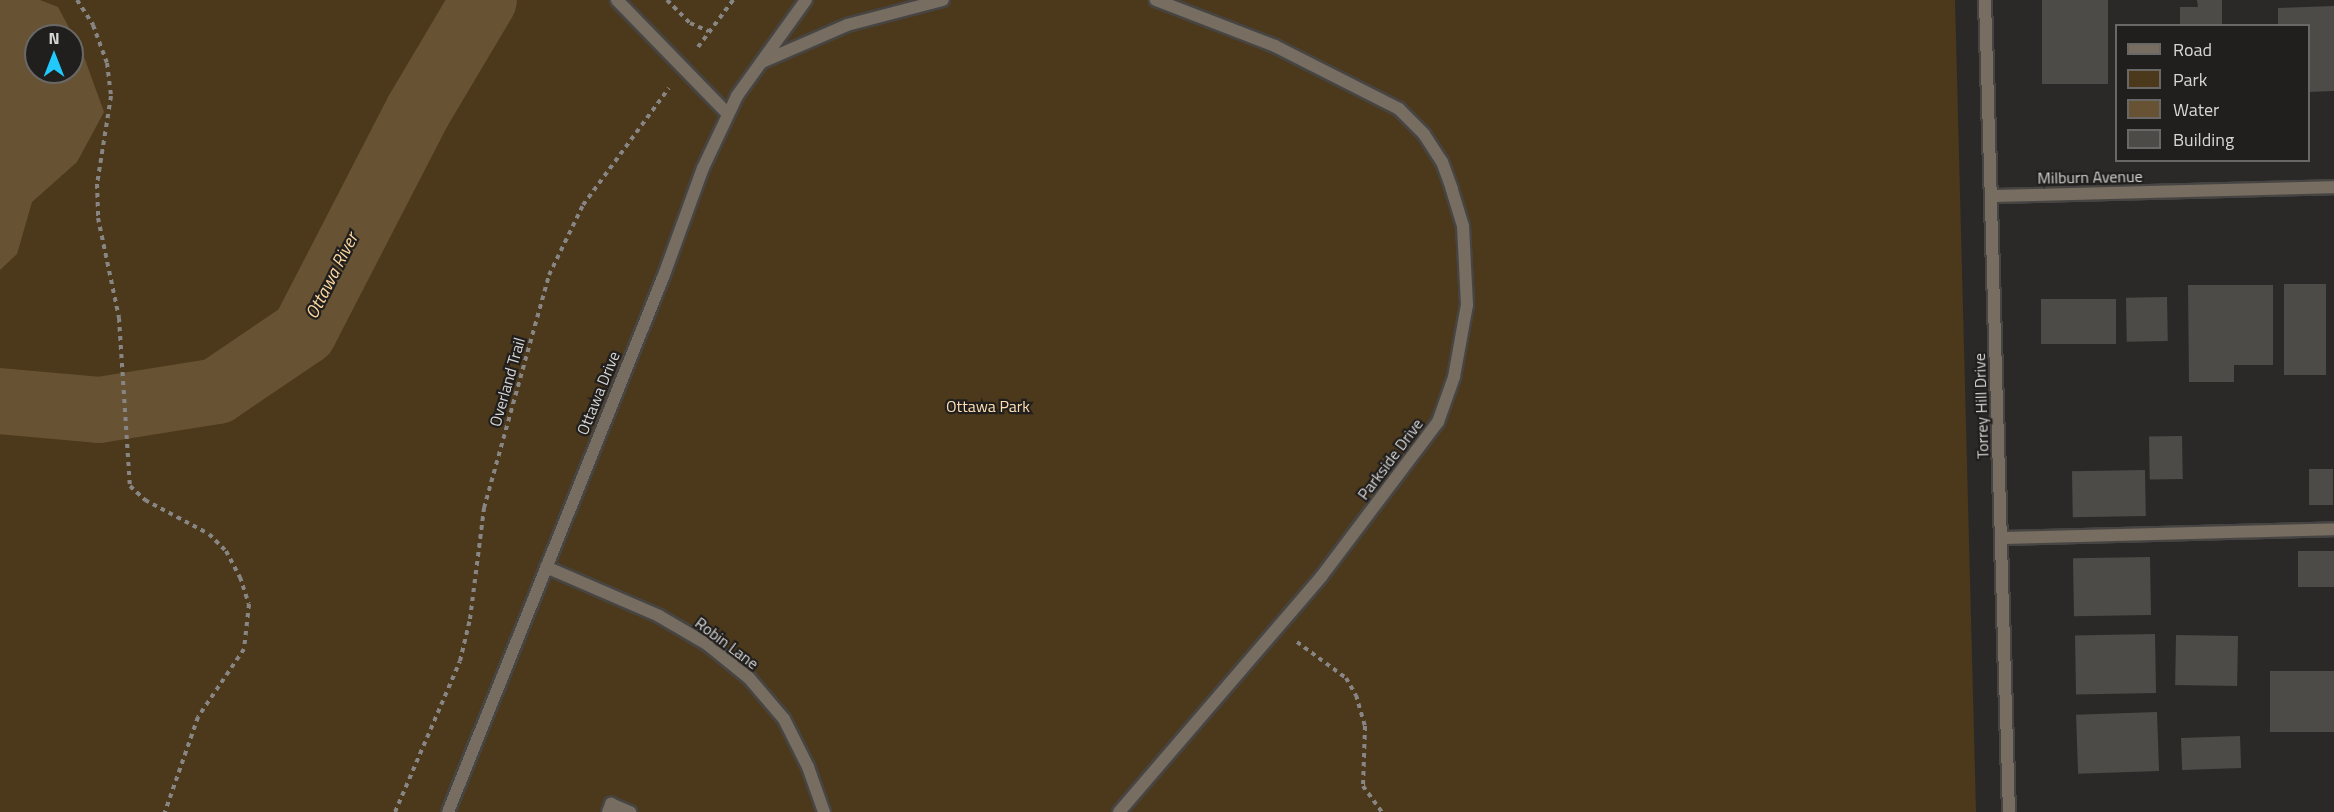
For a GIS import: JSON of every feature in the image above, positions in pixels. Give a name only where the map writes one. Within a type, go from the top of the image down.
[{"type":"street","points":[[617,0],[728,114]]},
{"type":"street","name":"Ottawa Drive","points":[[448,812],[664,275],[702,168],[728,114],[760,62],[806,0]]},
{"type":"street","points":[[760,62],[847,25],[943,0]]},
{"type":"street","name":"Parkside Drive","points":[[1119,812],[1277,628],[1389,492],[1438,422],[1463,339],[1467,304],[1463,226],[1442,162],[1424,134],[1399,109],[1275,46],[1156,0]]},
{"type":"street","name":"Torrey Hill Drive","points":[[1985,0],[2009,812]]},
{"type":"street","name":"Milburn Avenue","points":[[1992,196],[2334,187]]},
{"type":"street","points":[[2001,538],[2334,529]]},
{"type":"street","name":"Robin Lane","points":[[546,567],[659,616],[707,644],[749,678],[784,719],[808,767],[824,812]]},
{"type":"street","points":[[608,812],[611,804],[630,812]]},
{"type":"path","points":[[77,0],[93,25],[107,63],[111,96],[97,184],[98,218],[119,318],[130,486],[145,500],[209,534],[225,551],[240,577],[249,604],[244,649],[198,717],[165,812]]},
{"type":"path","points":[[666,0],[690,23],[708,31]]},
{"type":"path","name":"Overland Trail","points":[[395,812],[460,661],[470,619],[484,508],[549,275],[583,205],[684,68],[708,31],[733,0]]},
{"type":"path","points":[[1277,628],[1346,678],[1365,726],[1363,786],[1382,812]]},
{"type":"green space","name":"Ottawa Park","points":[[0,0],[1955,0],[1976,812],[0,812]]},
{"type":"water","points":[[0,0],[40,0],[58,7],[67,24],[24,24],[24,84],[84,84],[84,57],[104,112],[77,162],[32,202],[17,254],[0,270]]},
{"type":"building","points":[[2042,0],[2108,0],[2108,84],[2042,84]]},
{"type":"building","points":[[2197,0],[2222,0],[2222,24],[2180,24],[2180,7],[2198,7]]},
{"type":"building","points":[[2334,6],[2334,91],[2310,92],[2310,24],[2278,24],[2278,8]]},
{"type":"building","points":[[2284,284],[2326,284],[2326,375],[2284,375]]},
{"type":"building","points":[[2188,285],[2273,285],[2273,365],[2234,365],[2234,382],[2189,382]]},
{"type":"building","points":[[2167,297],[2168,341],[2127,342],[2126,298]]},
{"type":"building","points":[[2041,299],[2116,299],[2116,344],[2041,344]]},
{"type":"building","points":[[2182,436],[2183,479],[2150,480],[2149,437]]},
{"type":"building","points":[[2309,469],[2333,469],[2333,505],[2309,505]]},
{"type":"building","points":[[2145,470],[2146,516],[2073,517],[2072,471]]},
{"type":"building","points":[[2298,551],[2334,551],[2334,587],[2298,587]]},
{"type":"building","points":[[2150,557],[2151,615],[2074,616],[2073,558]]},
{"type":"building","points":[[2155,634],[2156,693],[2076,694],[2075,635]]},
{"type":"building","points":[[2176,635],[2238,636],[2237,686],[2175,685]]},
{"type":"building","points":[[2270,671],[2334,671],[2334,732],[2270,732]]},
{"type":"building","points":[[2157,712],[2159,771],[2078,774],[2076,715]]},
{"type":"building","points":[[2240,736],[2241,768],[2182,770],[2181,738]]},
{"type":"waterway","name":"Ottawa River","points":[[0,401],[99,410],[217,391],[304,332],[418,111],[484,0]]}]
